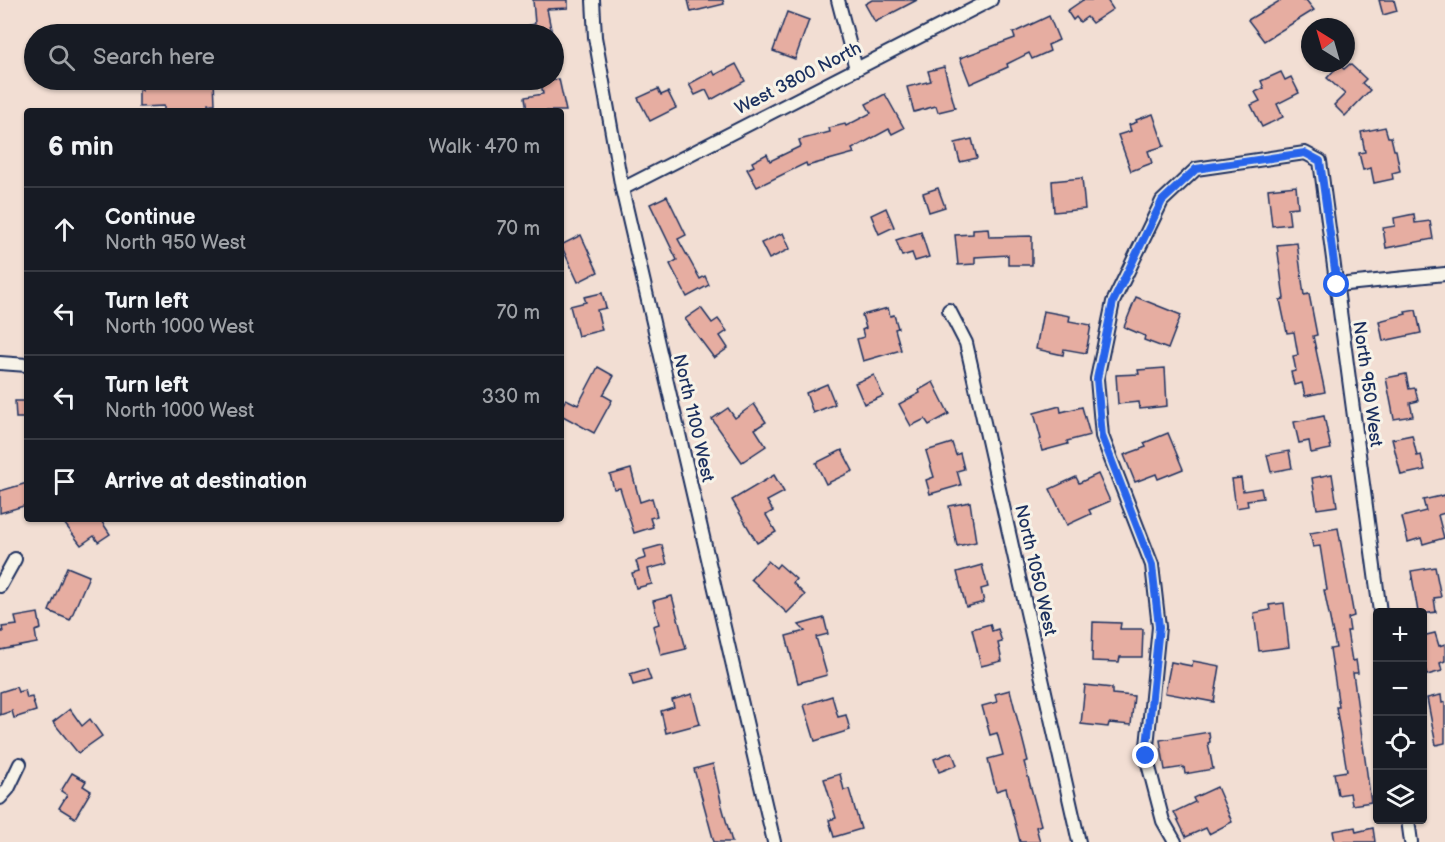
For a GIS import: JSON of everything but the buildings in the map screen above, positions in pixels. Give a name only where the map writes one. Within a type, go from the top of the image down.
[{"type":"street","name":"North 1100 West","points":[[593,0],[595,37],[622,189],[774,842]]},
{"type":"street","points":[[838,0],[856,69]]},
{"type":"street","name":"West 3800 North","points":[[622,189],[991,0]]},
{"type":"street","name":"North 950 West","points":[[1175,842],[1163,820],[1146,756],[1159,627],[1152,565],[1102,436],[1097,379],[1113,302],[1162,201],[1196,169],[1305,153],[1320,161],[1379,608]]},
{"type":"street","points":[[1337,285],[1445,274]]},
{"type":"street","name":"North 1050 West","points":[[949,310],[966,343],[1079,842]]},
{"type":"street","points":[[0,363],[24,364]]},
{"type":"street","points":[[0,586],[15,559]]},
{"type":"street","points":[[0,798],[8,789],[20,764]]},
{"type":"street","points":[[1408,824],[1410,842]]},
{"type":"route","points":[[1146,756],[1159,627],[1152,565],[1102,436],[1097,379],[1113,302],[1162,201],[1196,169],[1305,153],[1320,161],[1337,285]]}]
